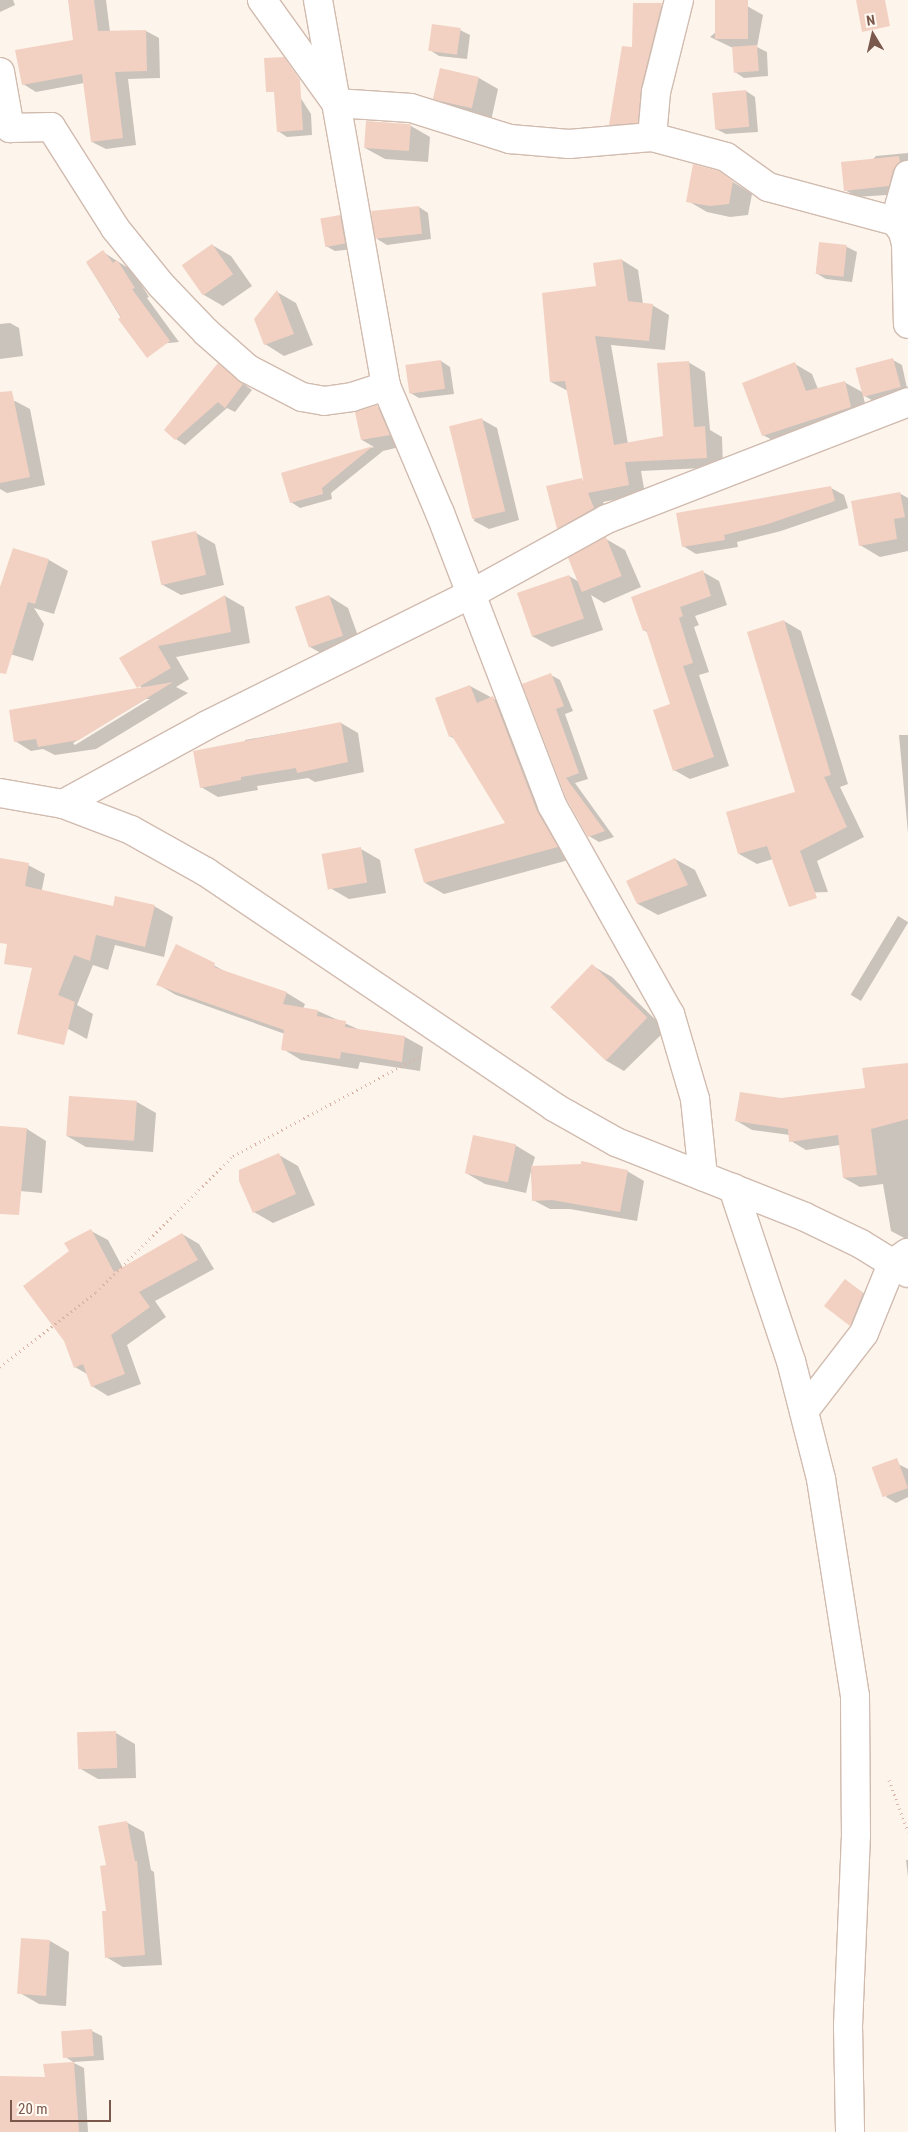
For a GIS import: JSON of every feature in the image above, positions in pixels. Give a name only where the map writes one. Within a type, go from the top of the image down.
[{"type":"street","points":[[262,0],[336,103]]},
{"type":"street","points":[[318,0],[386,386],[471,594],[552,805],[670,1014],[696,1099],[703,1177]]},
{"type":"street","points":[[652,137],[656,92],[679,0]]},
{"type":"street","points":[[0,72],[10,128],[51,127],[115,228],[161,285],[206,332],[248,369],[302,397],[324,401],[352,397],[386,386]]},
{"type":"street","points":[[336,103],[411,108],[510,139],[569,144],[652,137],[726,156],[768,187],[882,216],[895,222],[903,232],[906,244],[908,324]]},
{"type":"street","points":[[895,222],[908,175]]},
{"type":"street","points":[[63,804],[207,725],[471,594],[608,519],[908,402]]},
{"type":"street","points":[[0,793],[63,804],[131,830],[206,872],[554,1107],[616,1142],[805,1217],[903,1263],[864,1333],[804,1411]]},
{"type":"street","points":[[733,1188],[804,1411],[833,1542],[855,1696],[856,1826],[848,2026],[850,2132]]},
{"type":"path","points":[[0,1366],[96,1292],[232,1156],[452,1039]]},
{"type":"building","points":[[68,0],[94,0],[98,31],[146,30],[147,71],[115,72],[123,138],[91,142],[82,74],[22,85],[15,50],[73,40]]},
{"type":"building","points":[[715,0],[748,0],[748,39],[715,39]]},
{"type":"building","points":[[856,0],[885,0],[890,26],[862,32]]},
{"type":"building","points":[[633,3],[662,3],[641,88],[638,123],[609,125],[622,46],[632,47]]},
{"type":"building","points":[[432,24],[461,28],[457,55],[428,51]]},
{"type":"building","points":[[757,45],[759,71],[734,73],[732,47]]},
{"type":"building","points":[[284,57],[300,80],[303,130],[277,132],[274,92],[266,92],[264,58]]},
{"type":"building","points":[[440,68],[479,77],[472,108],[433,99]]},
{"type":"building","points":[[746,90],[749,127],[715,130],[712,93]]},
{"type":"building","points":[[366,121],[411,124],[409,151],[364,148]]},
{"type":"building","points":[[899,156],[900,162],[893,170],[889,186],[844,191],[841,162]]},
{"type":"building","points":[[693,164],[719,171],[733,181],[729,204],[710,206],[686,202]]},
{"type":"building","points":[[419,206],[422,234],[374,239],[371,211]]},
{"type":"building","points":[[340,215],[345,244],[325,247],[320,218]]},
{"type":"building","points":[[819,242],[847,245],[844,277],[816,274]]},
{"type":"building","points":[[212,244],[233,274],[203,296],[182,265]]},
{"type":"building","points":[[103,250],[113,263],[117,260],[135,288],[132,289],[170,341],[147,358],[118,319],[121,317],[86,262]]},
{"type":"building","points":[[622,259],[628,301],[653,304],[649,341],[595,336],[614,445],[663,436],[657,363],[689,361],[694,427],[705,426],[707,458],[625,462],[629,485],[588,493],[594,508],[557,529],[546,486],[582,478],[584,484],[565,381],[550,382],[542,293],[596,286],[593,263]]},
{"type":"building","points":[[277,290],[294,334],[264,345],[254,319]]},
{"type":"building","points":[[893,358],[901,387],[863,397],[855,368]]},
{"type":"building","points":[[441,360],[445,389],[409,394],[405,365]]},
{"type":"building","points":[[795,362],[806,391],[845,381],[851,407],[762,436],[742,383]]},
{"type":"building","points":[[218,363],[243,384],[225,408],[218,402],[175,440],[164,430]]},
{"type":"building","points":[[12,391],[30,477],[0,483],[0,392]]},
{"type":"building","points":[[377,405],[390,435],[361,440],[355,412]]},
{"type":"building","points":[[482,418],[505,511],[472,519],[449,426]]},
{"type":"building","points":[[373,446],[322,488],[323,494],[290,503],[281,473]]},
{"type":"building","points":[[831,486],[835,501],[768,524],[724,535],[725,540],[682,547],[676,513]]},
{"type":"building","points":[[900,492],[905,517],[894,519],[897,539],[859,546],[851,501]]},
{"type":"building","points":[[196,531],[206,575],[161,585],[151,541]]},
{"type":"building","points":[[606,537],[622,576],[582,592],[566,553]]},
{"type":"building","points":[[13,548],[49,559],[35,604],[28,602],[6,674],[0,673],[0,587]]},
{"type":"building","points":[[703,570],[711,596],[680,607],[683,616],[679,618],[693,663],[683,666],[714,757],[673,771],[653,710],[670,704],[646,630],[643,631],[631,597]]},
{"type":"building","points":[[569,575],[584,618],[532,636],[517,593]]},
{"type":"building","points":[[225,595],[231,632],[158,646],[171,668],[137,688],[119,658]]},
{"type":"building","points":[[329,595],[343,636],[309,647],[295,607]]},
{"type":"building","points":[[784,620],[831,775],[824,777],[847,827],[800,851],[817,898],[789,907],[767,846],[738,854],[726,812],[795,792],[747,632]]},
{"type":"building","points":[[551,673],[564,706],[556,709],[579,773],[566,778],[605,831],[588,837],[566,798],[522,684]]},
{"type":"building","points":[[173,682],[79,740],[38,747],[36,739],[14,742],[9,710]]},
{"type":"building","points":[[470,685],[477,703],[493,696],[537,811],[558,847],[424,883],[414,849],[505,823],[452,736],[449,737],[435,698]]},
{"type":"building","points":[[341,722],[348,762],[297,773],[296,768],[241,777],[241,780],[200,788],[193,751]]},
{"type":"building","points":[[361,847],[367,882],[328,889],[322,854]]},
{"type":"building","points":[[0,858],[29,863],[25,886],[113,906],[115,896],[155,905],[145,947],[96,935],[90,961],[74,955],[58,995],[75,1002],[64,1045],[17,1034],[32,968],[4,964],[7,944],[0,943]]},
{"type":"building","points":[[675,858],[688,885],[637,904],[626,881]]},
{"type":"building","points":[[176,944],[215,963],[214,967],[287,992],[283,1004],[318,1010],[317,1016],[346,1021],[345,1027],[405,1036],[402,1062],[341,1052],[340,1059],[281,1050],[284,1030],[156,985]]},
{"type":"building","points":[[592,964],[647,1017],[606,1061],[550,1007]]},
{"type":"building","points":[[908,1063],[908,1119],[871,1129],[877,1175],[843,1178],[838,1135],[789,1142],[788,1129],[735,1121],[740,1092],[781,1098],[865,1088],[862,1068]]},
{"type":"building","points":[[69,1096],[137,1101],[134,1141],[66,1136]]},
{"type":"building","points":[[0,1126],[27,1128],[19,1215],[0,1214]]},
{"type":"building","points":[[473,1135],[516,1144],[508,1182],[465,1173]]},
{"type":"building","points":[[279,1153],[296,1194],[253,1213],[239,1181],[239,1170]]},
{"type":"building","points":[[581,1161],[628,1170],[620,1212],[552,1200],[532,1201],[531,1166],[581,1164]]},
{"type":"building","points":[[91,1229],[114,1272],[182,1233],[198,1260],[139,1292],[150,1307],[111,1335],[125,1374],[91,1387],[83,1364],[74,1368],[64,1341],[23,1286],[69,1251],[64,1243]]},
{"type":"building","points":[[845,1279],[863,1293],[850,1326],[824,1306]]},
{"type":"building","points":[[897,1458],[908,1488],[883,1497],[872,1467]]},
{"type":"building","points":[[116,1731],[117,1768],[78,1769],[77,1732]]},
{"type":"building","points":[[127,1821],[135,1861],[137,1861],[145,1955],[105,1958],[102,1911],[106,1911],[100,1866],[106,1865],[98,1826]]},
{"type":"building","points":[[21,1938],[50,1940],[46,1996],[17,1994]]},
{"type":"building","points":[[92,2029],[94,2056],[63,2058],[61,2031]]},
{"type":"building","points":[[74,2062],[79,2132],[0,2132],[0,2076],[45,2077],[43,2064]]}]
